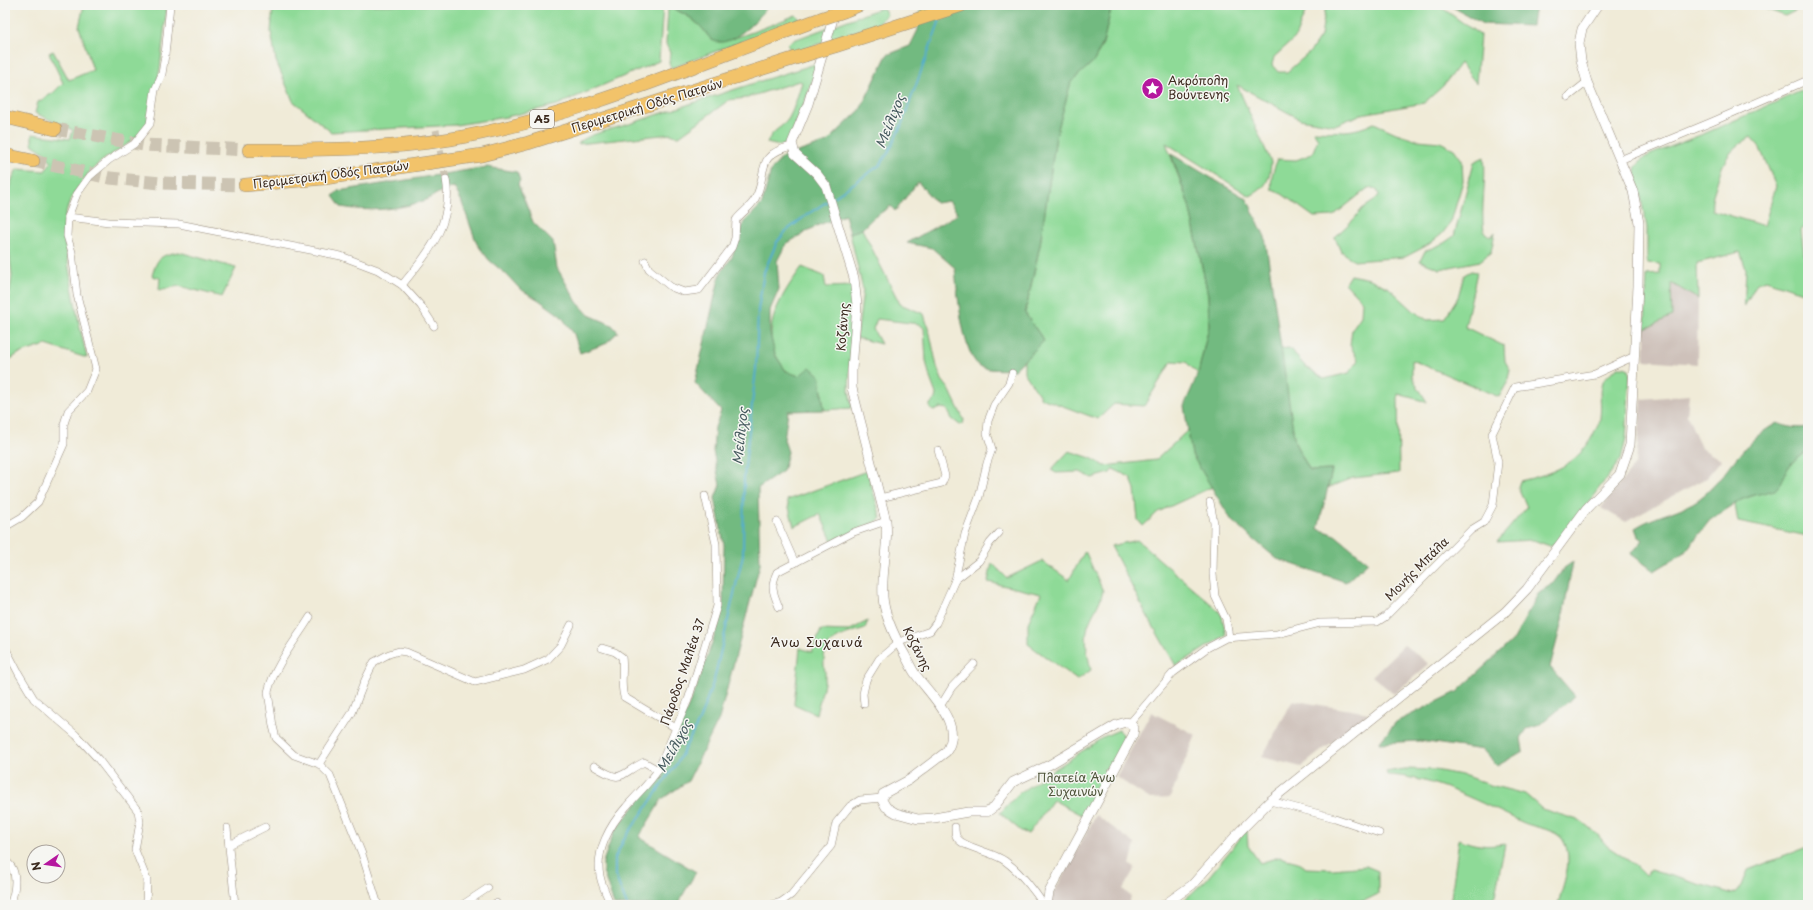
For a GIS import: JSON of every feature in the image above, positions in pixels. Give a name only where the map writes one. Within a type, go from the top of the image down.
[{"type":"highway","name":"Περιμετρική Οδός Πατρών","points":[[249,150],[392,146],[451,139],[520,124],[601,102],[820,19],[840,8],[859,5]]},
{"type":"highway","name":"Περιμετρική Οδός Πατρών","points":[[245,185],[325,178],[482,155],[664,101],[962,5]]},
{"type":"highway","points":[[5,117],[55,129]]},
{"type":"highway","points":[[10,156],[33,161]]},
{"type":"street","points":[[5,527],[22,517],[38,502],[64,444],[64,424],[68,411],[87,391],[96,369],[78,295],[72,252],[67,236],[68,217],[77,194],[87,178],[102,164],[134,144],[150,124],[155,90],[162,74],[170,5]]},
{"type":"street","points":[[1164,905],[1192,885],[1240,831],[1270,801],[1466,645],[1505,612],[1524,592],[1586,509],[1620,474],[1630,445],[1635,356],[1639,222],[1633,191],[1587,82],[1581,61],[1579,43],[1585,22],[1598,5]]},
{"type":"street","points":[[645,261],[660,279],[675,289],[688,292],[702,288],[732,248],[735,238],[736,220],[754,200],[761,182],[765,162],[777,151],[792,146],[793,136],[808,104],[840,8]]},
{"type":"street","points":[[1620,160],[1808,80]]},
{"type":"street","points":[[1568,97],[1587,82]]},
{"type":"street","name":"Κοζάνης","points":[[792,146],[798,157],[823,181],[835,214],[857,290],[858,305],[852,370],[852,388],[886,521],[888,537],[883,581],[883,600],[899,642],[915,674],[941,705],[946,715],[951,733],[948,750],[928,767],[883,794],[882,798]]},
{"type":"street","points":[[402,285],[429,251],[442,225],[448,204],[446,180]]},
{"type":"street","points":[[68,217],[108,222],[179,224],[303,248],[354,260],[378,270],[402,285],[421,306],[434,326]]},
{"type":"street","name":"Μονής Μπάλα","points":[[1130,723],[1172,673],[1207,648],[1229,637],[1277,634],[1320,623],[1377,622],[1385,617],[1471,530],[1484,522],[1490,513],[1493,505],[1498,462],[1492,434],[1515,387],[1595,374],[1635,356]]},
{"type":"street","points":[[864,704],[864,687],[869,672],[879,659],[899,642],[930,631],[936,623],[955,580],[963,540],[978,501],[992,449],[987,434],[988,421],[995,403],[1009,383],[1012,373]]},
{"type":"street","points":[[880,498],[942,483],[945,476],[938,450]]},
{"type":"street","name":"Πάροδος Μαλέα 37","points":[[611,905],[600,874],[599,862],[602,848],[610,829],[619,816],[652,779],[658,770],[690,693],[717,606],[716,544],[705,496]]},
{"type":"street","points":[[1210,502],[1214,523],[1213,574],[1215,596],[1226,620],[1229,637]]},
{"type":"street","points":[[779,606],[772,590],[772,582],[777,572],[854,532],[886,521]]},
{"type":"street","points":[[777,522],[794,563]]},
{"type":"street","points":[[955,580],[980,561],[990,543],[999,533]]},
{"type":"street","points":[[310,617],[276,672],[268,692],[276,738],[294,755],[319,764],[327,770],[334,781],[362,854],[378,905]]},
{"type":"street","points":[[319,764],[352,713],[371,668],[381,657],[396,652],[406,652],[475,682],[524,670],[548,659],[561,645],[571,625]]},
{"type":"street","points":[[5,647],[34,699],[76,735],[102,764],[138,811],[140,818],[134,850],[146,880],[146,905]]},
{"type":"street","points":[[602,648],[615,652],[622,657],[623,667],[621,686],[624,697],[676,728]]},
{"type":"street","points":[[941,705],[952,686],[974,664]]},
{"type":"street","points":[[771,905],[783,901],[791,895],[831,846],[836,822],[850,806],[860,800],[882,798],[884,804],[892,811],[918,818],[934,818],[968,812],[987,812],[994,807],[1013,782],[1049,765],[1116,725],[1126,722],[1130,723],[1134,730],[1133,735],[1049,892],[1046,905]]},
{"type":"street","points":[[594,766],[615,778],[622,777],[644,762],[658,770]]},
{"type":"street","points":[[1270,801],[1335,818],[1379,833]]},
{"type":"street","points":[[229,845],[265,827]]},
{"type":"street","points":[[955,827],[958,839],[964,844],[988,851],[1007,862],[1046,905]]},
{"type":"street","points":[[227,828],[235,905]]},
{"type":"street","points":[[5,861],[10,865],[15,878],[14,894],[10,905]]},
{"type":"street","points":[[462,905],[488,888]]},
{"type":"shaded area","points":[[1671,283],[1698,299],[1697,364],[1645,360],[1645,329],[1672,316]]},
{"type":"shaded area","points":[[1689,395],[1687,415],[1701,448],[1721,460],[1706,478],[1626,522],[1601,508],[1636,463],[1642,399]]},
{"type":"shaded area","points":[[1404,645],[1429,664],[1394,694],[1372,676]]},
{"type":"shaded area","points":[[1293,700],[1369,713],[1301,767],[1262,757]]},
{"type":"shaded area","points":[[1151,712],[1196,735],[1170,798],[1150,799],[1116,777]]},
{"type":"shaded area","points":[[1096,815],[1135,844],[1130,865],[1135,868],[1123,889],[1131,897],[1128,905],[1051,905],[1051,898]]},
{"type":"green space","points":[[84,5],[167,5],[160,69],[148,122],[135,138],[98,164],[91,171],[73,195],[65,215],[64,242],[76,310],[87,358],[46,345],[18,354],[5,363],[5,326],[12,276],[5,215],[7,195],[17,169],[45,171],[51,162],[45,153],[32,144],[32,134],[70,139],[73,130],[35,113],[38,102],[53,93],[63,83],[49,53],[53,51],[69,80],[93,70],[79,27]]},
{"type":"green space","points":[[273,5],[663,5],[659,61],[557,105],[506,117],[456,125],[331,132],[293,101],[276,61],[271,32]]},
{"type":"green space","points":[[663,5],[769,5],[752,24],[736,37],[727,41],[719,42],[712,40],[698,24],[689,17]]},
{"type":"green space","points":[[921,5],[1112,5],[1103,43],[1094,61],[1071,82],[1056,136],[1040,245],[1025,313],[1044,341],[1014,370],[983,368],[974,359],[965,335],[957,290],[955,268],[932,248],[907,243],[958,214],[949,201],[936,203],[918,182],[895,211],[891,206],[873,218],[862,229],[850,233],[845,215],[816,226],[786,244],[777,261],[779,289],[770,310],[770,333],[775,355],[786,371],[799,376],[810,367],[820,376],[824,410],[788,411],[784,440],[788,452],[783,471],[758,488],[760,564],[719,719],[688,781],[662,799],[639,837],[696,872],[677,905],[614,905],[603,871],[603,862],[609,845],[615,830],[657,779],[697,686],[720,620],[723,602],[724,545],[715,498],[720,485],[713,451],[715,427],[721,411],[695,383],[720,274],[732,257],[744,222],[762,204],[771,170],[783,157],[827,142],[860,110],[887,55],[910,46],[918,30]]},
{"type":"green space","points":[[1112,5],[1308,5],[1295,38],[1274,57],[1272,65],[1278,72],[1287,72],[1310,52],[1321,36],[1326,5],[1438,5],[1480,35],[1476,83],[1460,63],[1443,86],[1424,103],[1362,114],[1335,125],[1300,119],[1237,85],[1271,162],[1270,174],[1266,183],[1260,190],[1250,196],[1166,143],[1189,205],[1208,295],[1209,326],[1198,374],[1186,362],[1172,361],[1144,406],[1114,404],[1098,419],[1041,398],[1024,372],[1024,360],[1044,341],[1025,313],[1040,245],[1056,136],[1071,81],[1094,61],[1103,43]]},
{"type":"green space","points":[[1449,5],[1535,5],[1532,26],[1483,24]]},
{"type":"green space","points":[[1755,5],[1807,5],[1785,16]]},
{"type":"green space","points":[[668,8],[686,15],[702,28],[712,40],[718,41],[727,40],[766,27],[796,15],[800,19],[672,68],[669,64],[670,53],[666,44]]},
{"type":"green space","points":[[881,8],[884,9],[887,15],[877,24],[792,53],[790,52],[788,44],[791,41]]},
{"type":"green space","points":[[816,65],[811,86],[788,143],[778,145],[767,143],[772,134],[789,118],[795,105],[802,82],[799,81],[746,98],[729,100],[678,137],[671,134],[578,144],[600,132]]},
{"type":"green space","points":[[1808,88],[1808,225],[1801,230],[1804,254],[1808,260],[1808,294],[1766,280],[1757,283],[1744,307],[1746,269],[1740,252],[1697,263],[1698,299],[1671,283],[1672,316],[1645,329],[1647,275],[1660,274],[1660,264],[1647,263],[1647,228],[1635,168],[1644,158],[1652,154],[1708,132]],"holes":[[[1751,137],[1759,146],[1776,186],[1764,226],[1712,210],[1713,195],[1721,170],[1728,157],[1737,147]]]},
{"type":"green space","points":[[1374,123],[1396,133],[1418,140],[1440,142],[1454,149],[1462,160],[1463,181],[1451,222],[1442,234],[1428,245],[1405,257],[1354,261],[1340,250],[1335,237],[1355,218],[1362,209],[1374,201],[1379,195],[1377,190],[1368,188],[1333,216],[1314,217],[1282,194],[1272,190],[1273,170],[1278,159],[1296,160],[1312,154],[1318,139],[1313,131],[1337,132],[1360,129]]},
{"type":"green space","points":[[1171,154],[1247,199],[1265,237],[1295,443],[1310,471],[1332,470],[1318,529],[1335,535],[1368,562],[1346,582],[1277,559],[1232,521],[1192,455],[1184,406],[1198,374],[1209,326],[1208,295],[1189,205]]},
{"type":"green space","points":[[1484,157],[1485,176],[1483,223],[1484,232],[1491,237],[1495,232],[1491,252],[1480,261],[1440,269],[1420,261],[1425,251],[1444,243],[1454,236],[1474,162]]},
{"type":"green space","points":[[487,167],[517,172],[520,180],[518,184],[533,222],[553,242],[557,268],[577,302],[589,315],[612,325],[618,332],[605,344],[580,353],[574,334],[561,316],[539,300],[520,289],[507,275],[489,260],[477,244],[461,200],[454,187],[413,204],[372,210],[341,207],[333,196],[338,191]]},
{"type":"green space","points":[[862,229],[900,304],[924,314],[937,367],[942,380],[949,389],[964,420],[963,424],[960,425],[952,419],[947,409],[941,408],[934,411],[930,409],[930,404],[935,399],[936,394],[926,361],[924,328],[919,324],[877,319],[873,329],[881,344],[857,338],[863,290],[850,233]]},
{"type":"green space","points":[[179,252],[236,268],[222,297],[179,286],[159,290],[160,278],[152,276],[158,261],[167,254]]},
{"type":"green space","points":[[802,267],[824,276],[826,287],[854,286],[849,391],[852,408],[824,410],[820,376],[803,376],[791,373],[783,367],[774,350],[771,337],[775,312],[787,288]]},
{"type":"green space","points":[[1471,271],[1477,272],[1465,327],[1504,346],[1505,361],[1510,370],[1507,383],[1499,397],[1412,360],[1412,377],[1427,402],[1398,394],[1399,473],[1353,478],[1328,488],[1332,470],[1310,471],[1295,443],[1280,349],[1289,348],[1304,365],[1324,379],[1349,373],[1358,360],[1350,345],[1352,329],[1361,316],[1362,301],[1345,283],[1350,275],[1370,279],[1389,288],[1415,312],[1427,320],[1444,319],[1458,297],[1464,275]]},
{"type":"green space","points":[[1618,367],[1629,369],[1630,374],[1626,439],[1621,459],[1560,540],[1550,546],[1533,540],[1497,542],[1527,507],[1518,487],[1520,481],[1542,475],[1562,467],[1580,454],[1587,445],[1600,420],[1600,390],[1602,384],[1605,379]]},
{"type":"green space","points":[[1777,423],[1792,427],[1808,427],[1808,451],[1790,464],[1781,483],[1775,490],[1741,500],[1710,520],[1684,553],[1654,571],[1631,554],[1643,540],[1638,536],[1635,528],[1685,507],[1699,499],[1718,481],[1749,443]]},
{"type":"green space","points":[[1188,430],[1192,455],[1212,487],[1158,512],[1143,526],[1138,520],[1135,489],[1130,477],[1113,469],[1110,473],[1092,478],[1080,472],[1056,473],[1051,470],[1069,451],[1091,458],[1105,466],[1156,460]]},
{"type":"green space","points":[[1808,451],[1808,536],[1738,522],[1735,505],[1740,500],[1758,494],[1786,471],[1790,464]]},
{"type":"green space","points":[[867,471],[881,518],[876,522],[832,541],[820,514],[794,527],[787,500]]},
{"type":"green space","points":[[1137,540],[1218,610],[1222,616],[1226,635],[1176,666],[1144,610],[1111,546]]},
{"type":"green space","points":[[1085,551],[1103,591],[1088,626],[1086,637],[1091,670],[1077,680],[1028,644],[1028,623],[1041,594],[988,582],[992,563],[1007,578],[1042,561],[1069,580]]},
{"type":"green space","points":[[1573,562],[1561,625],[1550,667],[1575,696],[1540,725],[1527,729],[1521,738],[1523,751],[1497,766],[1483,750],[1420,741],[1379,743],[1396,722],[1457,692],[1514,639],[1538,594],[1554,582],[1564,568]]},
{"type":"green space","points":[[868,621],[865,628],[838,638],[828,646],[824,659],[825,678],[816,714],[794,704],[800,648],[812,652],[821,630],[848,631]]},
{"type":"green space","name":"Πλατεία Άνω Συχαινών","points":[[1119,730],[1123,734],[1124,742],[1085,817],[1053,800],[1028,834],[1021,831],[1000,813],[1019,793],[1105,736]]},
{"type":"green space","points":[[1405,769],[1435,770],[1466,776],[1490,785],[1525,794],[1542,809],[1581,821],[1597,834],[1607,846],[1635,865],[1645,875],[1651,870],[1733,894],[1742,886],[1748,870],[1808,847],[1808,905],[1558,905],[1568,864],[1566,848],[1560,836],[1551,831],[1524,823],[1457,792],[1423,781],[1387,775],[1386,772]]},
{"type":"green space","points":[[1247,830],[1248,846],[1260,863],[1279,857],[1298,862],[1306,868],[1333,869],[1366,866],[1378,871],[1378,894],[1364,901],[1316,901],[1314,905],[1179,905],[1206,880]]},
{"type":"green space","points":[[1459,839],[1481,845],[1505,844],[1493,905],[1450,905]]},
{"type":"waterway","name":"Μείλιχος","points":[[833,198],[880,165],[888,153],[901,126],[941,17]]},
{"type":"waterway","name":"Μείλιχος","points":[[627,905],[615,875],[615,858],[623,841],[677,763],[699,721],[714,680],[743,555],[744,476],[756,369],[758,310],[764,272],[777,242],[786,231],[828,201]]},
{"type":"tunnel","points":[[55,129],[144,145],[249,150]]},
{"type":"tunnel","points":[[436,130],[446,179]]},
{"type":"tunnel","points":[[33,161],[110,178],[160,183],[245,185]]},
{"type":"place","name":"Ακρόπολη Βούντενης","points":[[1153,88]]},
{"type":"district","name":"Άνω Συχαινά","points":[[817,642]]}]
